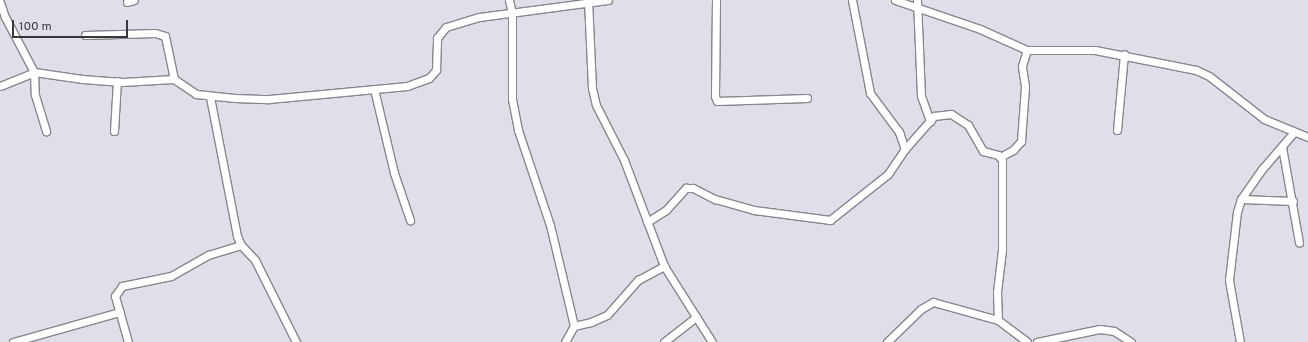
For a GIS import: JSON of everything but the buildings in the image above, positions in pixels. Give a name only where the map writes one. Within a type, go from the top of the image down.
[{"type":"street","points":[[509,0],[512,13],[512,94],[518,130],[550,225],[574,326],[565,342]]},
{"type":"street","points":[[0,86],[34,72],[82,80],[117,81],[174,79],[196,94],[210,97],[269,99],[407,86],[429,78],[437,65],[437,38],[446,26],[479,17],[588,1],[608,0]]},
{"type":"street","points":[[716,0],[715,99],[720,102],[807,98]]},
{"type":"street","points":[[852,0],[870,93],[899,132],[905,149]]},
{"type":"street","points":[[895,0],[916,3],[1027,50],[1095,50],[1124,54],[1209,76],[1252,111],[1294,132],[1308,137]]},
{"type":"street","points":[[588,1],[592,88],[596,105],[624,160],[664,266],[712,342]]},
{"type":"street","points":[[0,2],[5,17],[34,72],[35,95],[46,131]]},
{"type":"street","points":[[916,3],[921,46],[921,96],[930,121]]},
{"type":"street","points":[[86,35],[155,33],[165,36],[174,79]]},
{"type":"street","points":[[647,222],[666,210],[686,188],[693,188],[715,199],[754,210],[830,220],[888,174],[905,149],[934,116],[951,114],[968,126],[983,151],[1000,157],[1013,150],[1021,141],[1025,86],[1021,70],[1027,50]]},
{"type":"street","points":[[1117,130],[1124,54]]},
{"type":"street","points":[[114,131],[117,81]]},
{"type":"street","points":[[374,89],[394,173],[410,220]]},
{"type":"street","points":[[210,97],[231,214],[241,245],[255,260],[296,342]]},
{"type":"street","points":[[1240,342],[1229,280],[1237,212],[1241,199],[1263,168],[1282,148],[1294,132]]},
{"type":"street","points":[[1282,148],[1293,201],[1299,242]]},
{"type":"street","points":[[998,320],[997,292],[1002,250],[1000,157]]},
{"type":"street","points":[[1241,199],[1293,201]]},
{"type":"street","points":[[128,342],[115,296],[122,286],[171,276],[208,255],[241,245]]},
{"type":"street","points":[[574,326],[591,322],[607,315],[638,280],[664,266]]},
{"type":"street","points":[[887,342],[921,309],[933,302],[998,320],[1027,342]]},
{"type":"street","points":[[13,342],[120,312]]},
{"type":"street","points":[[664,342],[696,317]]},
{"type":"street","points":[[1037,342],[1100,328],[1114,331],[1131,342]]}]
